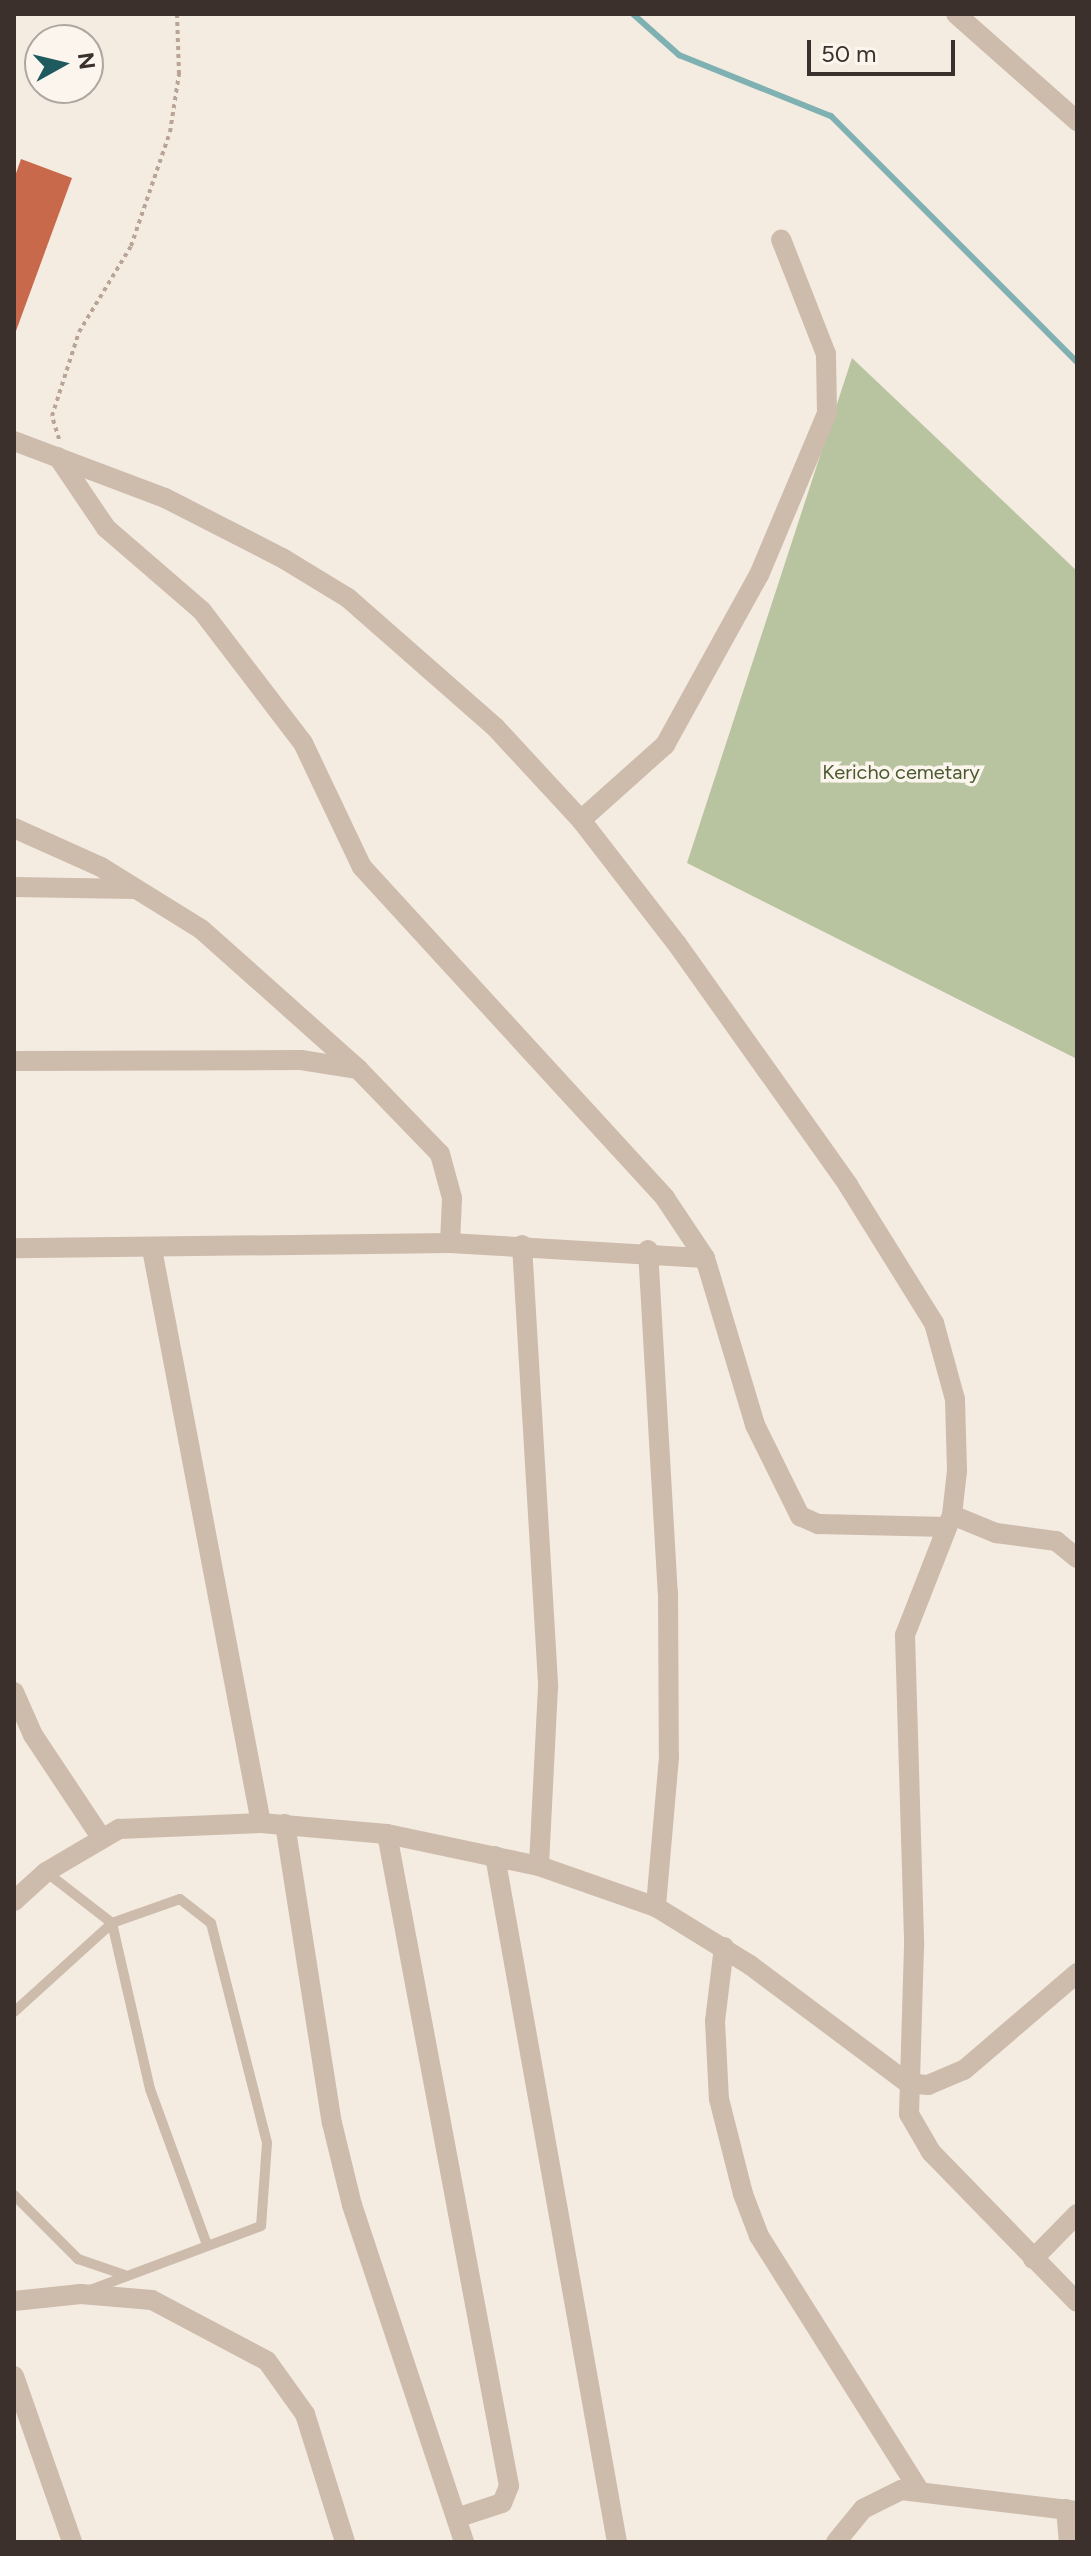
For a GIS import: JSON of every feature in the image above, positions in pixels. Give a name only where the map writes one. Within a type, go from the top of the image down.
[{"type":"street","points":[[955,14],[1077,121]]},
{"type":"street","points":[[581,820],[665,745],[759,575],[827,413],[826,354],[781,239]]},
{"type":"street","points":[[14,441],[228,527],[348,598],[495,727],[581,820],[848,1185],[934,1323],[955,1399],[950,1521],[905,1635],[914,1946],[908,2083],[917,2133],[1077,2302]]},
{"type":"street","points":[[58,457],[106,528],[196,605],[303,743],[362,867],[665,1198],[705,1258],[755,1425],[800,1516],[818,1524],[950,1521],[996,1533],[1056,1541],[1077,1558]]},
{"type":"street","points":[[14,828],[134,889],[242,959],[358,1069],[440,1154],[452,1198],[450,1243]]},
{"type":"street","points":[[14,887],[134,889]]},
{"type":"street","points":[[14,1061],[301,1060],[358,1069]]},
{"type":"street","points":[[14,1248],[152,1249],[450,1243],[648,1250],[705,1258]]},
{"type":"street","points":[[522,1245],[548,1687],[539,1866]]},
{"type":"street","points":[[152,1249],[261,1823]]},
{"type":"street","points":[[648,1250],[668,1592],[669,1757],[656,1907]]},
{"type":"street","points":[[14,1692],[33,1735],[100,1836]]},
{"type":"street","points":[[14,1901],[46,1872],[100,1836],[152,1824],[285,1824],[387,1834],[539,1866],[656,1907],[724,1947],[908,2083],[928,2085],[964,2070],[1077,1973]]},
{"type":"street","points":[[285,1824],[342,2164],[464,2542]]},
{"type":"street","points":[[387,1834],[509,2486],[502,2503],[456,2518]]},
{"type":"street","points":[[495,1856],[617,2542]]},
{"type":"street","points":[[724,1947],[715,2021],[719,2099],[743,2194],[759,2236],[919,2490]]},
{"type":"street","points":[[1033,2259],[1077,2214]]},
{"type":"street","points":[[14,2301],[81,2294],[152,2300],[267,2361],[305,2414],[345,2542]]},
{"type":"street","points":[[14,2376],[72,2542]]},
{"type":"street","points":[[836,2542],[881,2497],[919,2490],[1071,2510],[1069,2542]]},
{"type":"lane","points":[[46,1872],[112,1923],[150,2089],[207,2245]]},
{"type":"lane","points":[[14,2012],[112,1923],[180,1899],[211,1923],[267,2143],[261,2226],[81,2294]]},
{"type":"lane","points":[[14,2195],[78,2259],[125,2275]]},
{"type":"path","points":[[58,457],[55,402],[91,305],[131,246],[170,132],[179,74],[177,14]]},
{"type":"green space","name":"Kericho cemetary","points":[[852,358],[1077,571],[1077,1059],[687,863]]},
{"type":"building","points":[[21,159],[72,178],[16,331],[14,179]]},
{"type":"waterway","points":[[633,14],[679,55],[831,116],[1077,362]]}]
